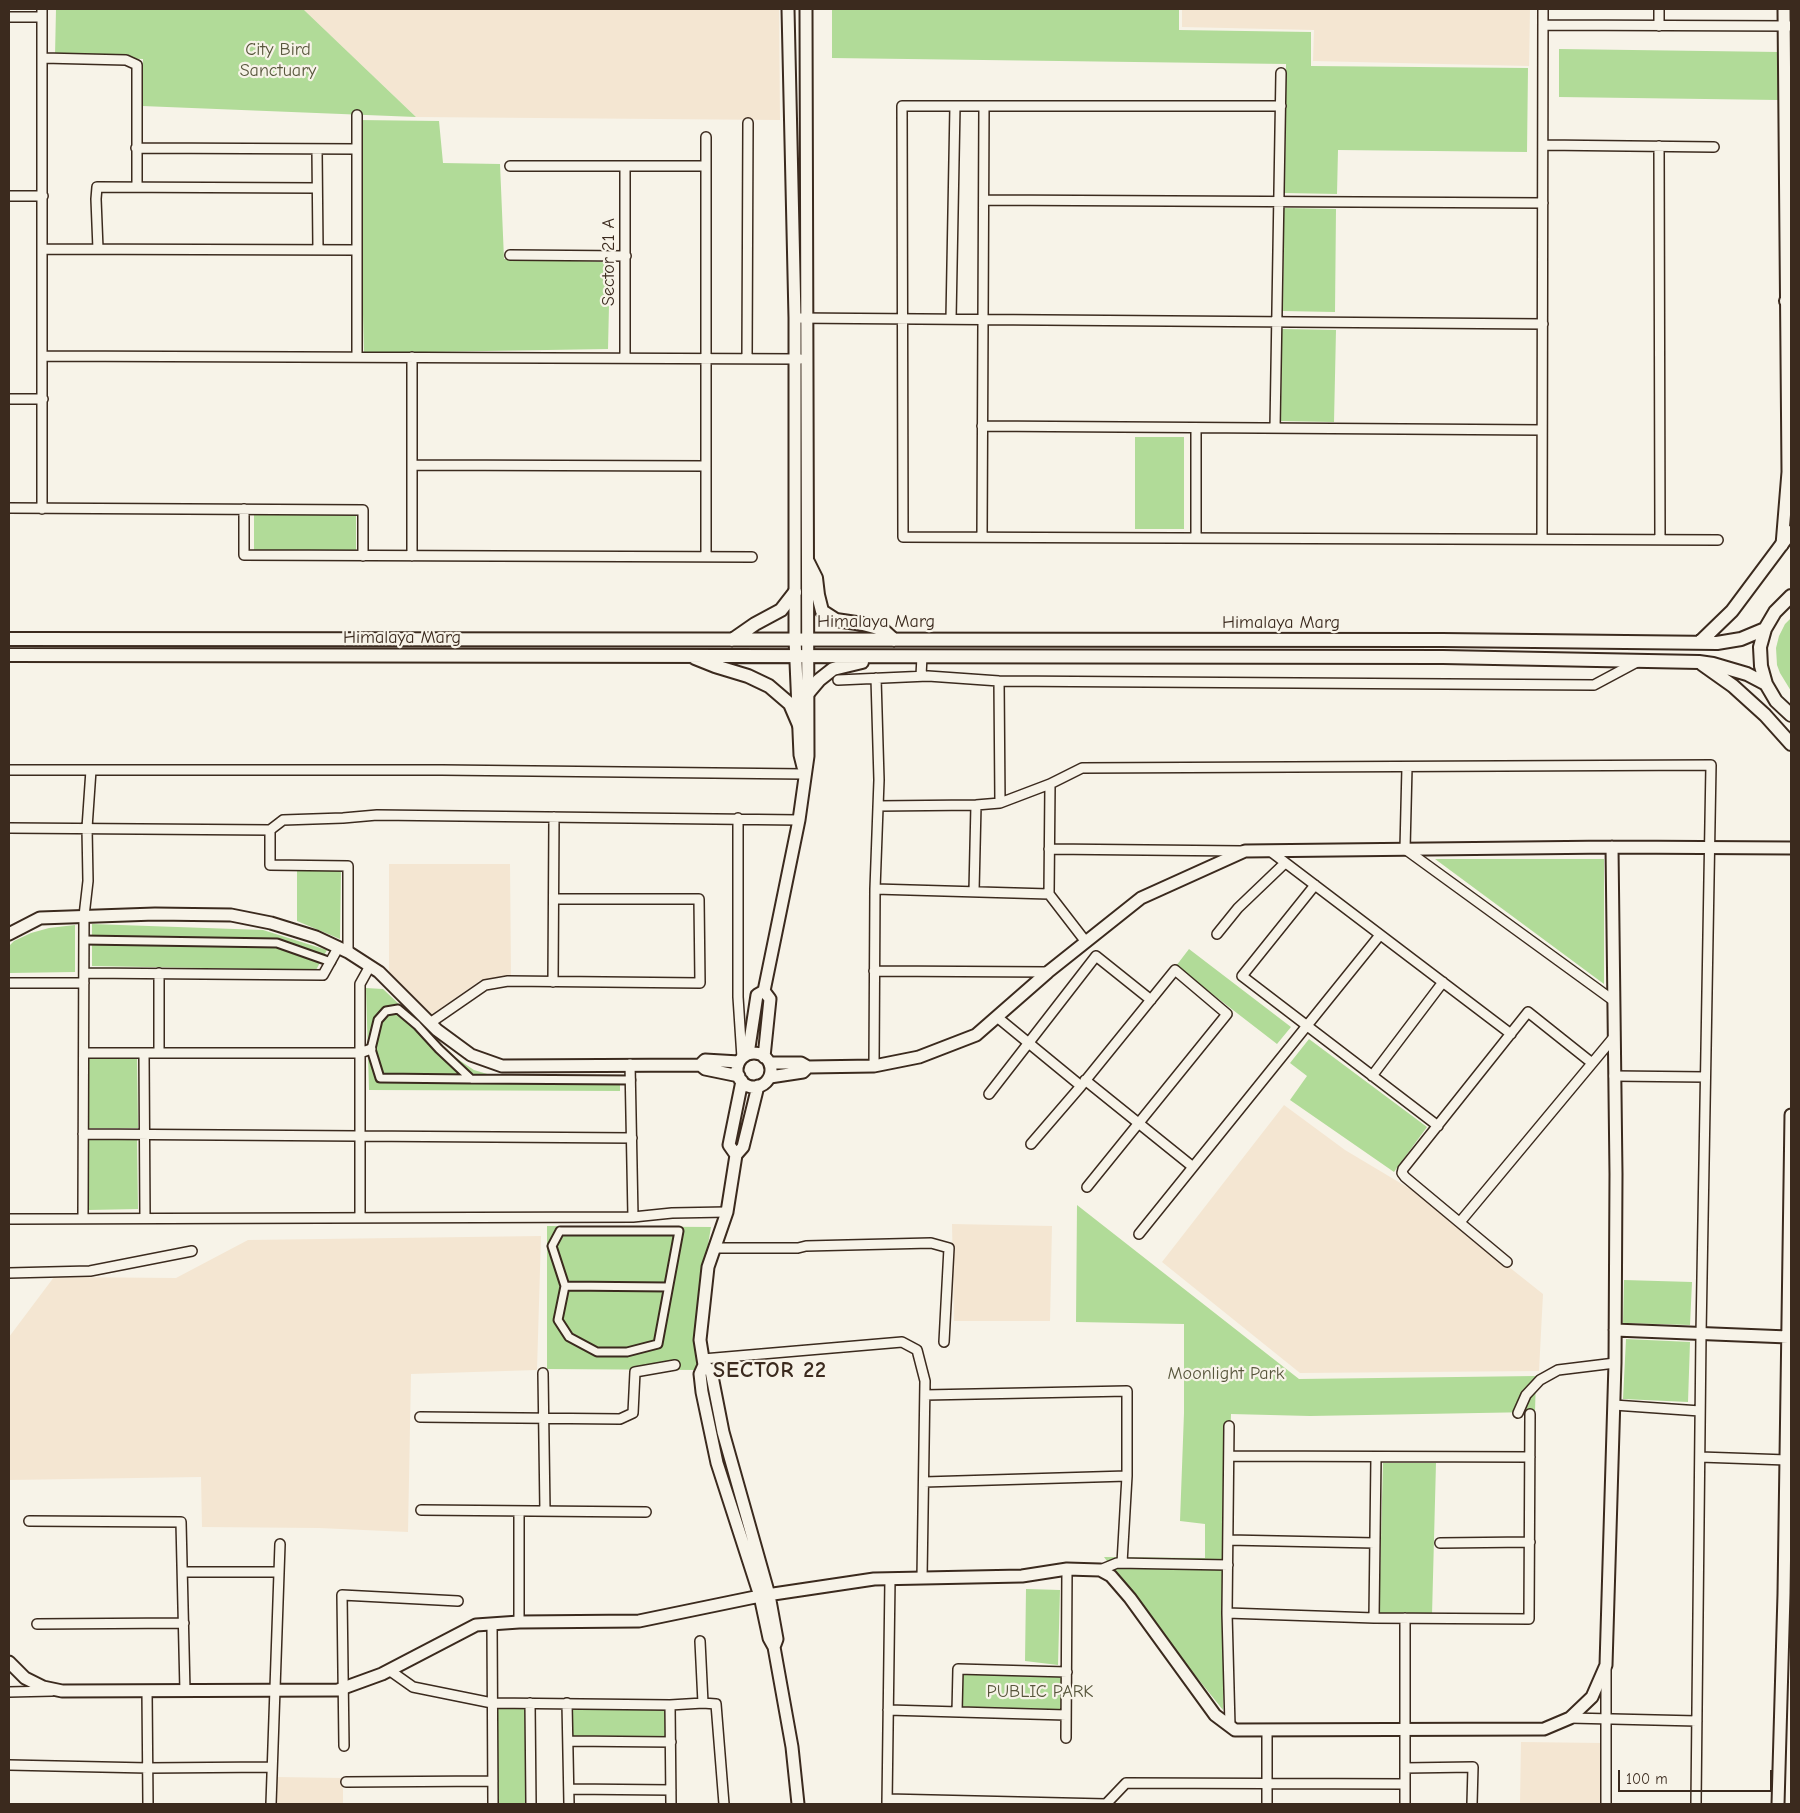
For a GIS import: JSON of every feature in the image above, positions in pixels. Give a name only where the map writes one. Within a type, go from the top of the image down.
[{"type":"main road","points":[[1700,642],[1716,624],[1732,611],[1791,532]]},
{"type":"main road","points":[[808,562],[816,578],[822,611],[836,620],[882,629],[894,640]]},
{"type":"main road","points":[[732,640],[780,610],[794,592]]},
{"type":"main road","points":[[1791,596],[1775,612],[1765,629],[1760,648],[1761,666],[1766,684],[1776,701],[1791,715]]},
{"type":"main road","name":"Himalaya Marg","points":[[9,638],[1717,643],[1741,639],[1765,629]]},
{"type":"main road","name":"Himalaya Marg","points":[[9,655],[1433,657],[1699,662],[1747,674],[1766,684]]},
{"type":"main road","points":[[690,655],[715,666],[748,676],[769,686],[790,704],[799,725]]},
{"type":"main road","points":[[808,693],[833,668],[882,656]]},
{"type":"main road","points":[[1699,662],[1733,686],[1765,715],[1791,744]]},
{"type":"street","points":[[788,9],[795,318],[795,639]]},
{"type":"street","points":[[770,1077],[771,1073],[767,1060],[770,999],[764,991],[799,820],[808,756],[808,693],[802,656],[808,640],[806,9]]},
{"type":"street","points":[[1542,539],[1543,9]]},
{"type":"street","points":[[1659,9],[1659,26]]},
{"type":"street","points":[[1782,545],[1788,472],[1789,304],[1788,26],[1784,9]]},
{"type":"street","points":[[9,17],[42,13],[42,508]]},
{"type":"street","points":[[1543,25],[1788,26]]},
{"type":"street","points":[[42,58],[126,60],[137,65],[137,186]]},
{"type":"street","points":[[1275,428],[1281,73]]},
{"type":"street","points":[[1281,106],[902,106],[903,537],[1718,540]]},
{"type":"street","points":[[951,318],[955,106]]},
{"type":"street","points":[[982,537],[984,106]]},
{"type":"street","points":[[357,115],[357,357]]},
{"type":"street","points":[[746,359],[748,123]]},
{"type":"street","points":[[706,137],[706,557]]},
{"type":"street","points":[[1543,145],[1714,146]]},
{"type":"street","points":[[1659,146],[1660,540]]},
{"type":"street","points":[[136,148],[357,149]]},
{"type":"street","points":[[317,150],[318,250]]},
{"type":"street","points":[[510,166],[706,166]]},
{"type":"street","name":"Sector 21 A","points":[[625,166],[625,358]]},
{"type":"street","points":[[98,249],[96,199],[98,187],[317,188]]},
{"type":"street","points":[[9,196],[43,196]]},
{"type":"street","points":[[984,200],[1543,203]]},
{"type":"street","points":[[43,249],[357,250]]},
{"type":"street","points":[[510,255],[626,256]]},
{"type":"street","points":[[795,318],[983,318],[1543,324]]},
{"type":"street","points":[[42,356],[807,359]]},
{"type":"street","points":[[412,357],[412,556]]},
{"type":"street","points":[[9,399],[43,399]]},
{"type":"street","points":[[982,426],[1542,430]]},
{"type":"street","points":[[1196,428],[1196,538]]},
{"type":"street","points":[[412,465],[706,466]]},
{"type":"street","points":[[9,508],[363,510],[363,556]]},
{"type":"street","points":[[244,509],[244,555],[752,557]]},
{"type":"street","name":"Himalaya Marg","points":[[795,639],[802,656],[799,725],[800,755],[804,774]]},
{"type":"street","name":"Himalaya Marg","points":[[921,676],[922,656]]},
{"type":"street","points":[[838,680],[921,676],[999,681],[1594,685],[1637,662]]},
{"type":"street","points":[[874,1066],[875,889],[878,806],[876,678]]},
{"type":"street","points":[[999,681],[1000,803]]},
{"type":"street","points":[[878,806],[976,806],[1000,803],[1050,784],[1082,768],[1711,765],[1701,1334],[1696,1804]]},
{"type":"street","points":[[1406,849],[1407,767]]},
{"type":"street","points":[[9,770],[442,770],[804,774]]},
{"type":"street","points":[[83,1218],[84,916],[88,881],[87,828],[91,770]]},
{"type":"street","points":[[1050,784],[1049,894],[1086,942]]},
{"type":"street","points":[[974,891],[976,806]]},
{"type":"street","points":[[9,828],[270,830],[283,820],[377,815],[799,820]]},
{"type":"street","points":[[554,817],[554,982]]},
{"type":"street","points":[[738,818],[738,997],[743,1058]]},
{"type":"street","points":[[84,973],[323,975],[330,962],[343,950],[348,866],[270,865],[270,830]]},
{"type":"street","points":[[1049,849],[1270,851],[1612,846],[1791,848]]},
{"type":"street","points":[[1606,1804],[1606,1665],[1615,1363],[1612,846]]},
{"type":"street","points":[[1406,849],[1614,1001]]},
{"type":"street","points":[[700,1065],[705,1060],[743,1058],[754,1053],[767,1060],[801,1063],[808,1067],[874,1066],[919,1057],[976,1035],[1048,972],[1141,898],[1245,851]]},
{"type":"street","points":[[1270,851],[1511,1034]]},
{"type":"street","points":[[1216,934],[1238,908],[1285,863]]},
{"type":"street","points":[[1315,886],[1242,976],[1438,1126]]},
{"type":"street","points":[[875,889],[1049,894]]},
{"type":"street","points":[[430,1023],[485,985],[508,981],[700,983],[699,898],[554,899]]},
{"type":"street","points":[[9,934],[40,918],[154,914],[231,915],[271,922],[316,937],[343,950],[379,972],[430,1023],[471,1055],[502,1066],[700,1065],[704,1069],[740,1078],[749,1086],[763,1084],[770,1077],[803,1072],[808,1067]]},
{"type":"street","points":[[1139,1234],[1380,934]]},
{"type":"street","points":[[84,940],[276,943],[330,962]]},
{"type":"street","points":[[989,1094],[1096,956],[1151,1000]]},
{"type":"street","points":[[360,1218],[360,984],[370,966]]},
{"type":"street","points":[[1031,1144],[1175,970],[1227,1014],[1087,1187]]},
{"type":"street","points":[[874,971],[1048,972]]},
{"type":"street","points":[[159,974],[159,1053]]},
{"type":"street","points":[[1372,1076],[1443,982]]},
{"type":"street","points":[[9,983],[84,983]]},
{"type":"street","points":[[736,1155],[729,1144],[740,1078],[738,1067],[743,1058],[757,995],[764,991]]},
{"type":"street","points":[[471,1078],[439,1049],[417,1025],[398,1010],[386,1012],[378,1020],[371,1049],[380,1078],[630,1080]]},
{"type":"street","points":[[1507,1262],[1402,1173],[1403,1170],[1528,1012],[1592,1063]]},
{"type":"street","points":[[997,1017],[1029,1044],[1138,1123],[1193,1167]]},
{"type":"street","points":[[1460,1222],[1614,1037]]},
{"type":"street","points":[[84,1053],[360,1053],[371,1049]]},
{"type":"street","points":[[144,1053],[146,1218]]},
{"type":"street","points":[[630,1064],[633,1217]]},
{"type":"street","points":[[1614,1076],[1705,1077]]},
{"type":"street","points":[[758,1086],[743,1147],[736,1155],[728,1212],[708,1268],[700,1340],[703,1362],[711,1372],[723,1432],[777,1639],[774,1647],[792,1747],[798,1804]]},
{"type":"street","points":[[1778,1804],[1786,1460],[1791,1115]]},
{"type":"street","points":[[84,1134],[632,1138]]},
{"type":"street","points":[[9,1219],[633,1217],[672,1213],[728,1212]]},
{"type":"street","points":[[560,1230],[678,1231],[658,1344],[627,1352],[597,1352],[569,1337],[558,1320],[564,1286],[552,1246],[560,1230]]},
{"type":"street","points":[[715,1248],[798,1248],[806,1246],[931,1243],[949,1248],[944,1342]]},
{"type":"street","points":[[9,1274],[90,1271],[192,1251]]},
{"type":"street","points":[[564,1286],[668,1287]]},
{"type":"street","points":[[1615,1330],[1788,1336]]},
{"type":"street","points":[[703,1362],[902,1342],[916,1350],[925,1381],[922,1578]]},
{"type":"street","points":[[1518,1413],[1526,1395],[1540,1380],[1558,1370],[1615,1363]]},
{"type":"street","points":[[420,1417],[620,1419],[633,1413],[635,1372],[675,1365]]},
{"type":"street","points":[[543,1373],[544,1511]]},
{"type":"street","points":[[925,1395],[1127,1391],[1127,1476],[1122,1563]]},
{"type":"street","points":[[1614,1405],[1700,1411]]},
{"type":"street","points":[[1226,1613],[1374,1618],[1529,1619],[1530,1414]]},
{"type":"street","points":[[1229,1426],[1226,1613],[1230,1726]]},
{"type":"street","points":[[1228,1456],[1530,1457]]},
{"type":"street","points":[[1700,1456],[1786,1460]]},
{"type":"street","points":[[1374,1618],[1376,1457]]},
{"type":"street","points":[[924,1482],[1127,1476]]},
{"type":"street","points":[[421,1510],[646,1512]]},
{"type":"street","points":[[519,1511],[519,1622]]},
{"type":"street","points":[[29,1521],[181,1522],[185,1691]]},
{"type":"street","points":[[1228,1540],[1375,1542]]},
{"type":"street","points":[[1440,1542],[1530,1542]]},
{"type":"street","points":[[271,1804],[280,1544]]},
{"type":"street","points":[[1100,1570],[1113,1564],[1122,1563],[1228,1565]]},
{"type":"street","points":[[9,1692],[338,1690],[389,1670],[476,1624],[639,1621],[764,1595],[874,1579],[1022,1576],[1067,1569],[1100,1570],[1112,1576],[1215,1715],[1235,1730],[1544,1729],[1570,1718],[1592,1697],[1606,1665]]},
{"type":"street","points":[[1066,1738],[1067,1569]]},
{"type":"street","points":[[183,1572],[279,1572]]},
{"type":"street","points":[[890,1579],[887,1802],[1106,1804],[1126,1783],[1405,1784]]},
{"type":"street","points":[[344,1746],[342,1595],[458,1601]]},
{"type":"street","points":[[1405,1618],[1405,1804]]},
{"type":"street","points":[[37,1624],[184,1623]]},
{"type":"street","points":[[492,1624],[493,1804]]},
{"type":"street","points":[[700,1641],[703,1703]]},
{"type":"street","points":[[9,1662],[25,1678],[43,1687],[62,1691]]},
{"type":"street","points":[[957,1712],[958,1669],[1067,1672]]},
{"type":"street","points":[[389,1670],[413,1687],[492,1702],[716,1704],[724,1804]]},
{"type":"street","points":[[148,1691],[148,1804]]},
{"type":"street","points":[[530,1703],[531,1804]]},
{"type":"street","points":[[567,1703],[569,1804]]},
{"type":"street","points":[[670,1705],[671,1804]]},
{"type":"street","points":[[888,1710],[1066,1715]]},
{"type":"street","points":[[1570,1718],[1697,1721]]},
{"type":"street","points":[[1267,1804],[1268,1731]]},
{"type":"street","points":[[568,1741],[671,1742]]},
{"type":"street","points":[[9,1766],[272,1767]]},
{"type":"street","points":[[1405,1768],[1473,1767],[1472,1804]]},
{"type":"street","points":[[346,1782],[492,1781]]},
{"type":"street","points":[[568,1789],[671,1790]]},
{"type":"shaded area","points":[[303,9],[779,9],[780,120],[416,117]]},
{"type":"shaded area","points":[[1182,9],[1530,9],[1529,66],[1313,61],[1314,30],[1182,27]]},
{"type":"shaded area","points":[[389,864],[510,864],[511,975],[481,980],[432,1014],[389,976]]},
{"type":"shaded area","points":[[1284,1105],[1345,1150],[1412,1190],[1543,1294],[1539,1371],[1300,1373],[1162,1262]]},
{"type":"shaded area","points":[[952,1224],[1052,1226],[1050,1321],[954,1321]]},
{"type":"shaded area","points":[[541,1236],[537,1370],[411,1374],[408,1532],[319,1528],[202,1527],[201,1477],[9,1480],[9,1337],[54,1277],[176,1278],[248,1240]]},
{"type":"shaded area","points":[[1521,1742],[1602,1743],[1602,1804],[1520,1804]]},
{"type":"shaded area","points":[[277,1777],[343,1778],[343,1804],[277,1804]]},
{"type":"green space","name":"City Bird Sanctuary","points":[[56,9],[303,9],[416,117],[142,106],[143,59],[55,56]]},
{"type":"green space","points":[[832,9],[1179,9],[1179,30],[1311,32],[1311,66],[1528,68],[1527,152],[1338,150],[1337,194],[1285,193],[1286,64],[832,58]]},
{"type":"green space","points":[[1559,49],[1779,52],[1778,100],[1559,97]]},
{"type":"green space","points":[[358,120],[439,121],[443,163],[500,164],[504,259],[610,262],[608,349],[364,353]]},
{"type":"green space","points":[[1284,208],[1336,209],[1335,312],[1283,311]]},
{"type":"green space","points":[[1282,329],[1336,330],[1334,422],[1281,421]]},
{"type":"green space","points":[[1135,437],[1184,437],[1184,529],[1135,529]]},
{"type":"green space","points":[[254,513],[356,514],[356,552],[254,551]]},
{"type":"green space","points":[[1791,618],[1791,691],[1777,665],[1776,648],[1785,624]]},
{"type":"green space","points":[[1435,859],[1604,859],[1604,984]]},
{"type":"green space","points":[[297,870],[341,871],[340,939],[297,921]]},
{"type":"green space","points":[[92,924],[263,930],[327,950],[316,970],[92,966]]},
{"type":"green space","points":[[75,925],[75,972],[9,973],[9,946],[14,941],[31,933],[49,928]]},
{"type":"green space","points":[[1189,949],[1291,1027],[1277,1044],[1176,966]]},
{"type":"green space","points":[[366,988],[383,989],[456,1058],[474,1070],[494,1076],[620,1079],[620,1091],[369,1090]]},
{"type":"green space","points":[[1309,1039],[1427,1127],[1394,1172],[1290,1100],[1307,1076],[1290,1063]]},
{"type":"green space","points":[[137,1058],[138,1128],[89,1128],[88,1059]]},
{"type":"green space","points":[[88,1140],[137,1140],[138,1209],[89,1210]]},
{"type":"green space","name":"Moonlight Park","points":[[1077,1205],[1299,1379],[1536,1376],[1535,1412],[1310,1416],[1231,1414],[1223,1710],[1150,1619],[1104,1557],[1205,1558],[1205,1524],[1180,1521],[1184,1413],[1184,1324],[1076,1322]]},
{"type":"green space","points":[[547,1226],[711,1227],[699,1298],[697,1370],[547,1369]]},
{"type":"green space","points":[[1624,1280],[1692,1282],[1690,1325],[1623,1323]]},
{"type":"green space","points":[[1626,1339],[1690,1342],[1688,1402],[1623,1399]]},
{"type":"green space","points":[[1383,1463],[1436,1463],[1432,1615],[1379,1615]]},
{"type":"green space","points":[[1026,1589],[1060,1590],[1058,1665],[1025,1661]]},
{"type":"green space","name":"PUBLIC PARK","points":[[958,1669],[1067,1672],[1066,1715],[957,1712]]},
{"type":"green space","points":[[496,1705],[527,1705],[527,1804],[496,1804]]},
{"type":"green space","points":[[571,1707],[667,1708],[667,1739],[571,1738]]},
{"type":"district","name":"SECTOR 22","points":[[770,1371]]}]
